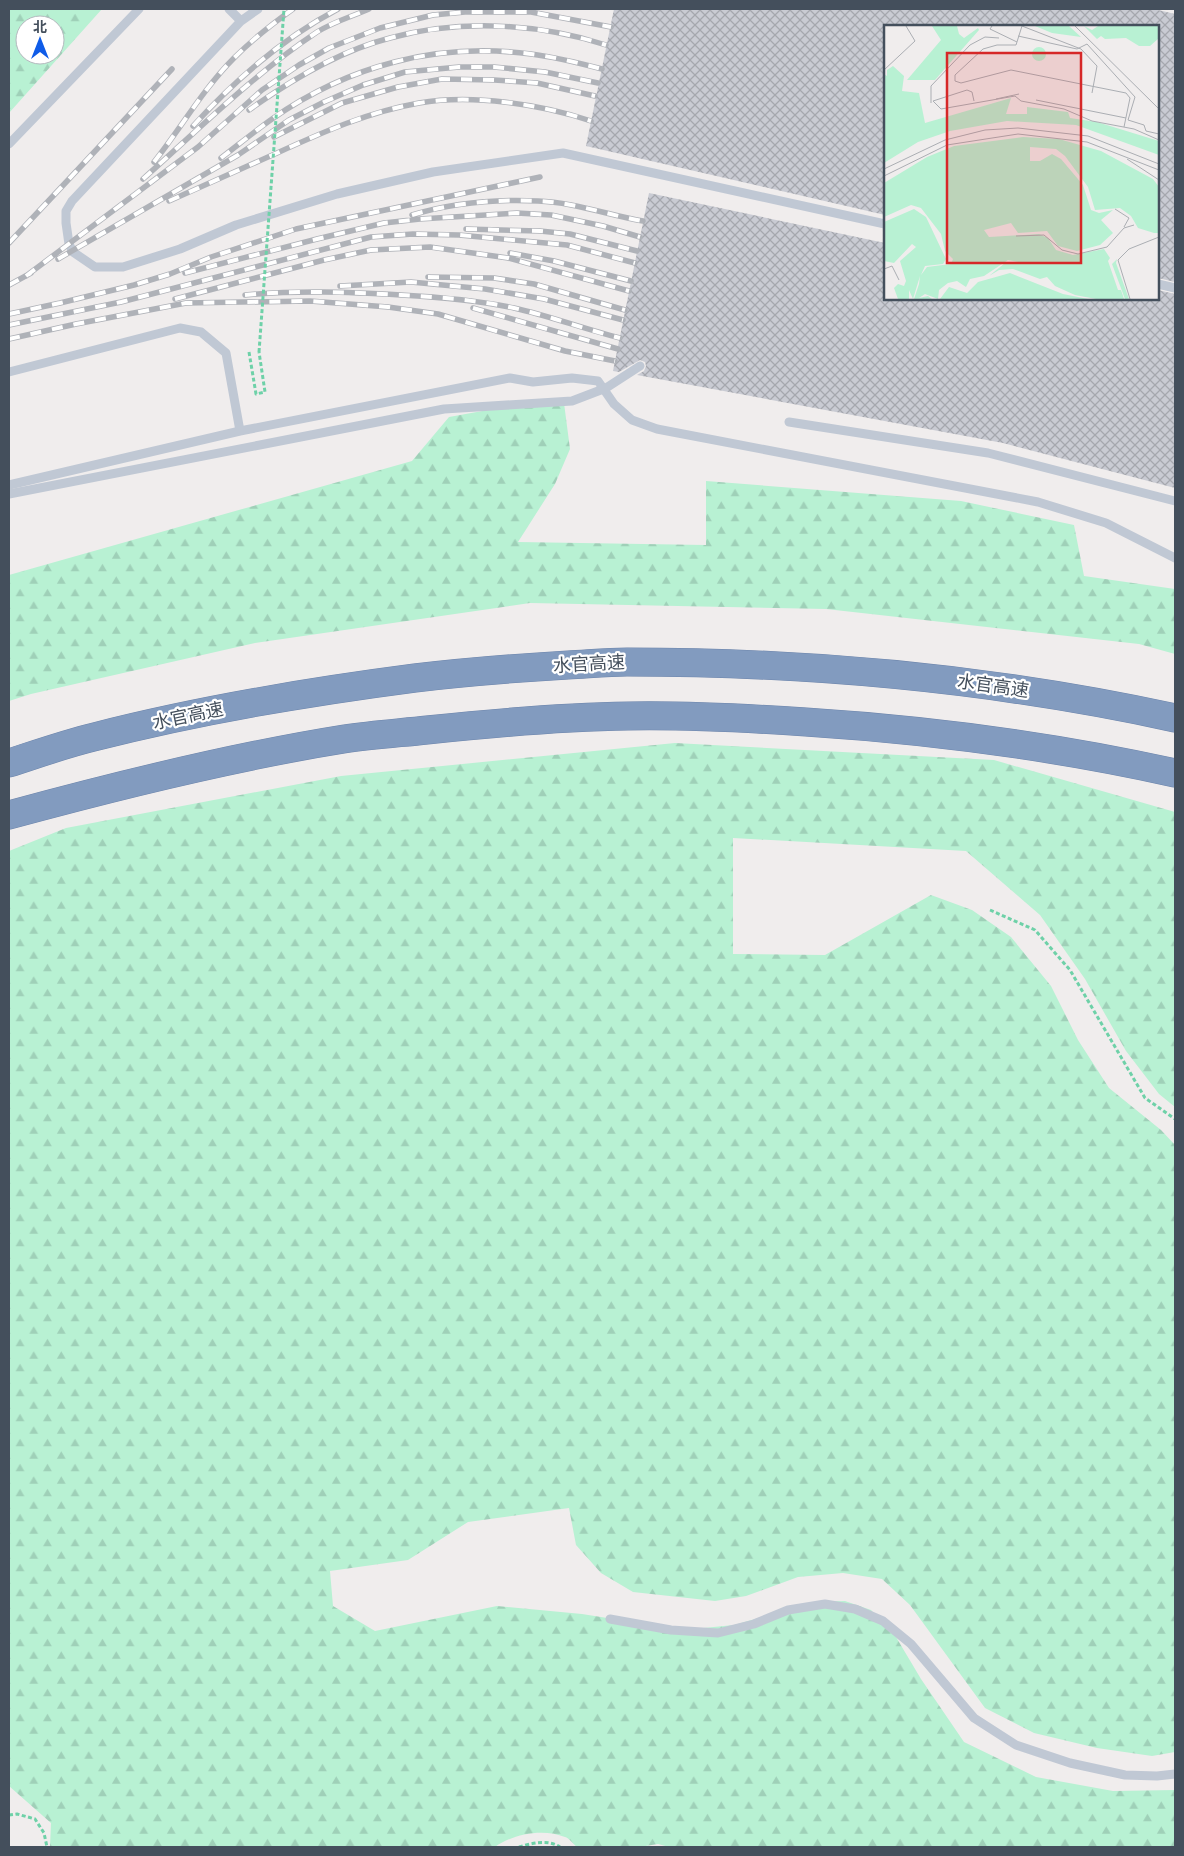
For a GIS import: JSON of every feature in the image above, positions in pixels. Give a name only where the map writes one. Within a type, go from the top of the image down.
[{"type":"highway","name":"水官高速","points":[[9,763],[92,737],[218,709],[336,688],[484,670],[626,662],[754,665],[886,673],[1004,686],[1126,707],[1175,718]]},
{"type":"highway","points":[[9,815],[109,788],[218,763],[345,739],[490,723],[628,716],[751,718],[881,727],[994,739],[1115,760],[1175,773]]},
{"type":"lane","points":[[9,144],[139,9]]},
{"type":"lane","points":[[229,9],[241,20]]},
{"type":"lane","points":[[258,9],[241,20],[72,201],[66,212],[69,244],[73,252],[94,267],[123,267],[180,249],[236,225],[337,194],[433,172],[563,153],[884,224]]},
{"type":"lane","points":[[1159,284],[1175,288]]},
{"type":"lane","points":[[9,372],[180,328],[201,332],[226,353],[240,431]]},
{"type":"lane","points":[[9,494],[444,409],[572,401],[606,388],[640,366]]},
{"type":"lane","points":[[9,485],[240,431],[510,378],[533,382],[572,378],[598,381],[614,404],[632,420],[657,429],[1038,502],[1106,523],[1175,558]]},
{"type":"lane","points":[[789,422],[988,454],[1175,501]]},
{"type":"lane","points":[[610,1619],[671,1630],[718,1633],[754,1624],[788,1610],[825,1604],[854,1609],[883,1621],[911,1644],[974,1718],[1016,1745],[1070,1763],[1125,1775],[1157,1776],[1175,1774]]},
{"type":"path","points":[[248,352],[256,394],[266,392],[259,352],[284,9]]},
{"type":"path","points":[[990,910],[1035,930],[1070,970],[1145,1098],[1175,1119]]},
{"type":"path","points":[[9,1815],[17,1814],[35,1819],[44,1833],[47,1847]]},
{"type":"path","points":[[519,1847],[534,1843],[554,1843],[560,1847]]},
{"type":"green space","points":[[9,9],[102,9],[65,50],[65,15],[15,15],[15,65],[52,65],[9,113]]},
{"type":"green space","points":[[564,403],[570,449],[555,484],[518,542],[706,545],[706,481],[961,501],[1074,525],[1084,576],[1175,589],[1175,654],[1139,644],[826,609],[530,603],[255,643],[31,694],[9,701],[9,575],[412,461],[449,417],[510,406]]},
{"type":"green space","points":[[675,743],[994,760],[1175,812],[1175,1107],[1159,1094],[1126,1051],[1085,979],[1040,915],[966,851],[733,838],[733,954],[825,955],[931,895],[972,910],[1011,937],[1051,986],[1078,1040],[1109,1088],[1161,1130],[1175,1145],[1175,1752],[1152,1756],[1097,1748],[1034,1733],[985,1708],[910,1605],[882,1579],[843,1573],[798,1577],[746,1596],[715,1601],[633,1592],[601,1573],[576,1545],[569,1508],[468,1522],[408,1560],[330,1571],[333,1606],[375,1631],[497,1606],[582,1614],[683,1630],[734,1625],[814,1602],[845,1601],[871,1610],[896,1637],[921,1679],[964,1742],[1036,1777],[1113,1791],[1175,1790],[1175,1847],[669,1847],[658,1844],[639,1847],[577,1847],[565,1837],[556,1834],[538,1833],[519,1836],[502,1842],[495,1847],[50,1847],[51,1823],[9,1786],[9,851],[66,828],[341,776]]},
{"type":"building","points":[[614,9],[1154,9],[1175,14],[1175,282],[1159,278],[1159,25],[884,25],[884,215],[586,146]]},
{"type":"building","points":[[649,193],[884,243],[884,300],[1159,300],[1159,290],[1175,294],[1175,488],[1003,443],[637,375],[644,371],[646,366],[645,362],[640,360],[619,372],[613,371]]},
{"type":"railway","points":[[154,162],[223,70],[255,39],[293,9]]},
{"type":"railway","points":[[193,126],[226,92],[261,61],[298,33],[338,9]]},
{"type":"railway","points":[[143,179],[227,103],[294,48],[323,28],[369,9]]},
{"type":"railway","points":[[26,276],[198,147],[262,90],[299,65],[329,48],[380,28],[433,15],[465,12],[531,12],[611,27]]},
{"type":"railway","points":[[249,110],[299,77],[334,59],[371,44],[417,32],[444,28],[498,26],[553,32],[606,45]]},
{"type":"railway","points":[[221,158],[272,119],[301,100],[332,84],[396,62],[428,55],[496,51],[549,57],[602,69]]},
{"type":"railway","points":[[58,259],[238,155],[289,120],[363,85],[405,72],[459,67],[494,67],[545,72],[598,83]]},
{"type":"railway","points":[[9,243],[172,69]]},
{"type":"railway","points":[[274,137],[342,103],[398,87],[442,79],[537,83],[595,96]]},
{"type":"railway","points":[[169,201],[329,130],[364,117],[419,103],[440,100],[506,102],[529,105],[591,121]]},
{"type":"railway","points":[[9,314],[134,285],[296,229],[540,177]]},
{"type":"railway","points":[[412,215],[458,205],[490,201],[522,201],[551,202],[577,206],[643,221]]},
{"type":"railway","points":[[185,273],[384,223],[420,219],[517,213],[551,215],[603,226],[640,237]]},
{"type":"railway","points":[[466,229],[540,231],[570,234],[637,251]]},
{"type":"railway","points":[[9,325],[121,302],[371,237],[413,234],[459,235],[567,245],[635,263]]},
{"type":"railway","points":[[175,299],[324,260],[371,250],[430,247],[508,258],[629,291]]},
{"type":"railway","points":[[510,253],[554,261],[631,281]]},
{"type":"railway","points":[[9,285],[31,273]]},
{"type":"railway","points":[[428,277],[494,278],[534,284],[625,310]]},
{"type":"railway","points":[[340,286],[411,282],[485,289],[544,299],[623,320]]},
{"type":"railway","points":[[245,295],[284,292],[342,292],[458,299],[514,308],[620,338]]},
{"type":"railway","points":[[9,339],[186,303],[310,301],[388,307],[438,314],[565,351],[615,361]]},
{"type":"railway","points":[[473,308],[618,349]]}]
